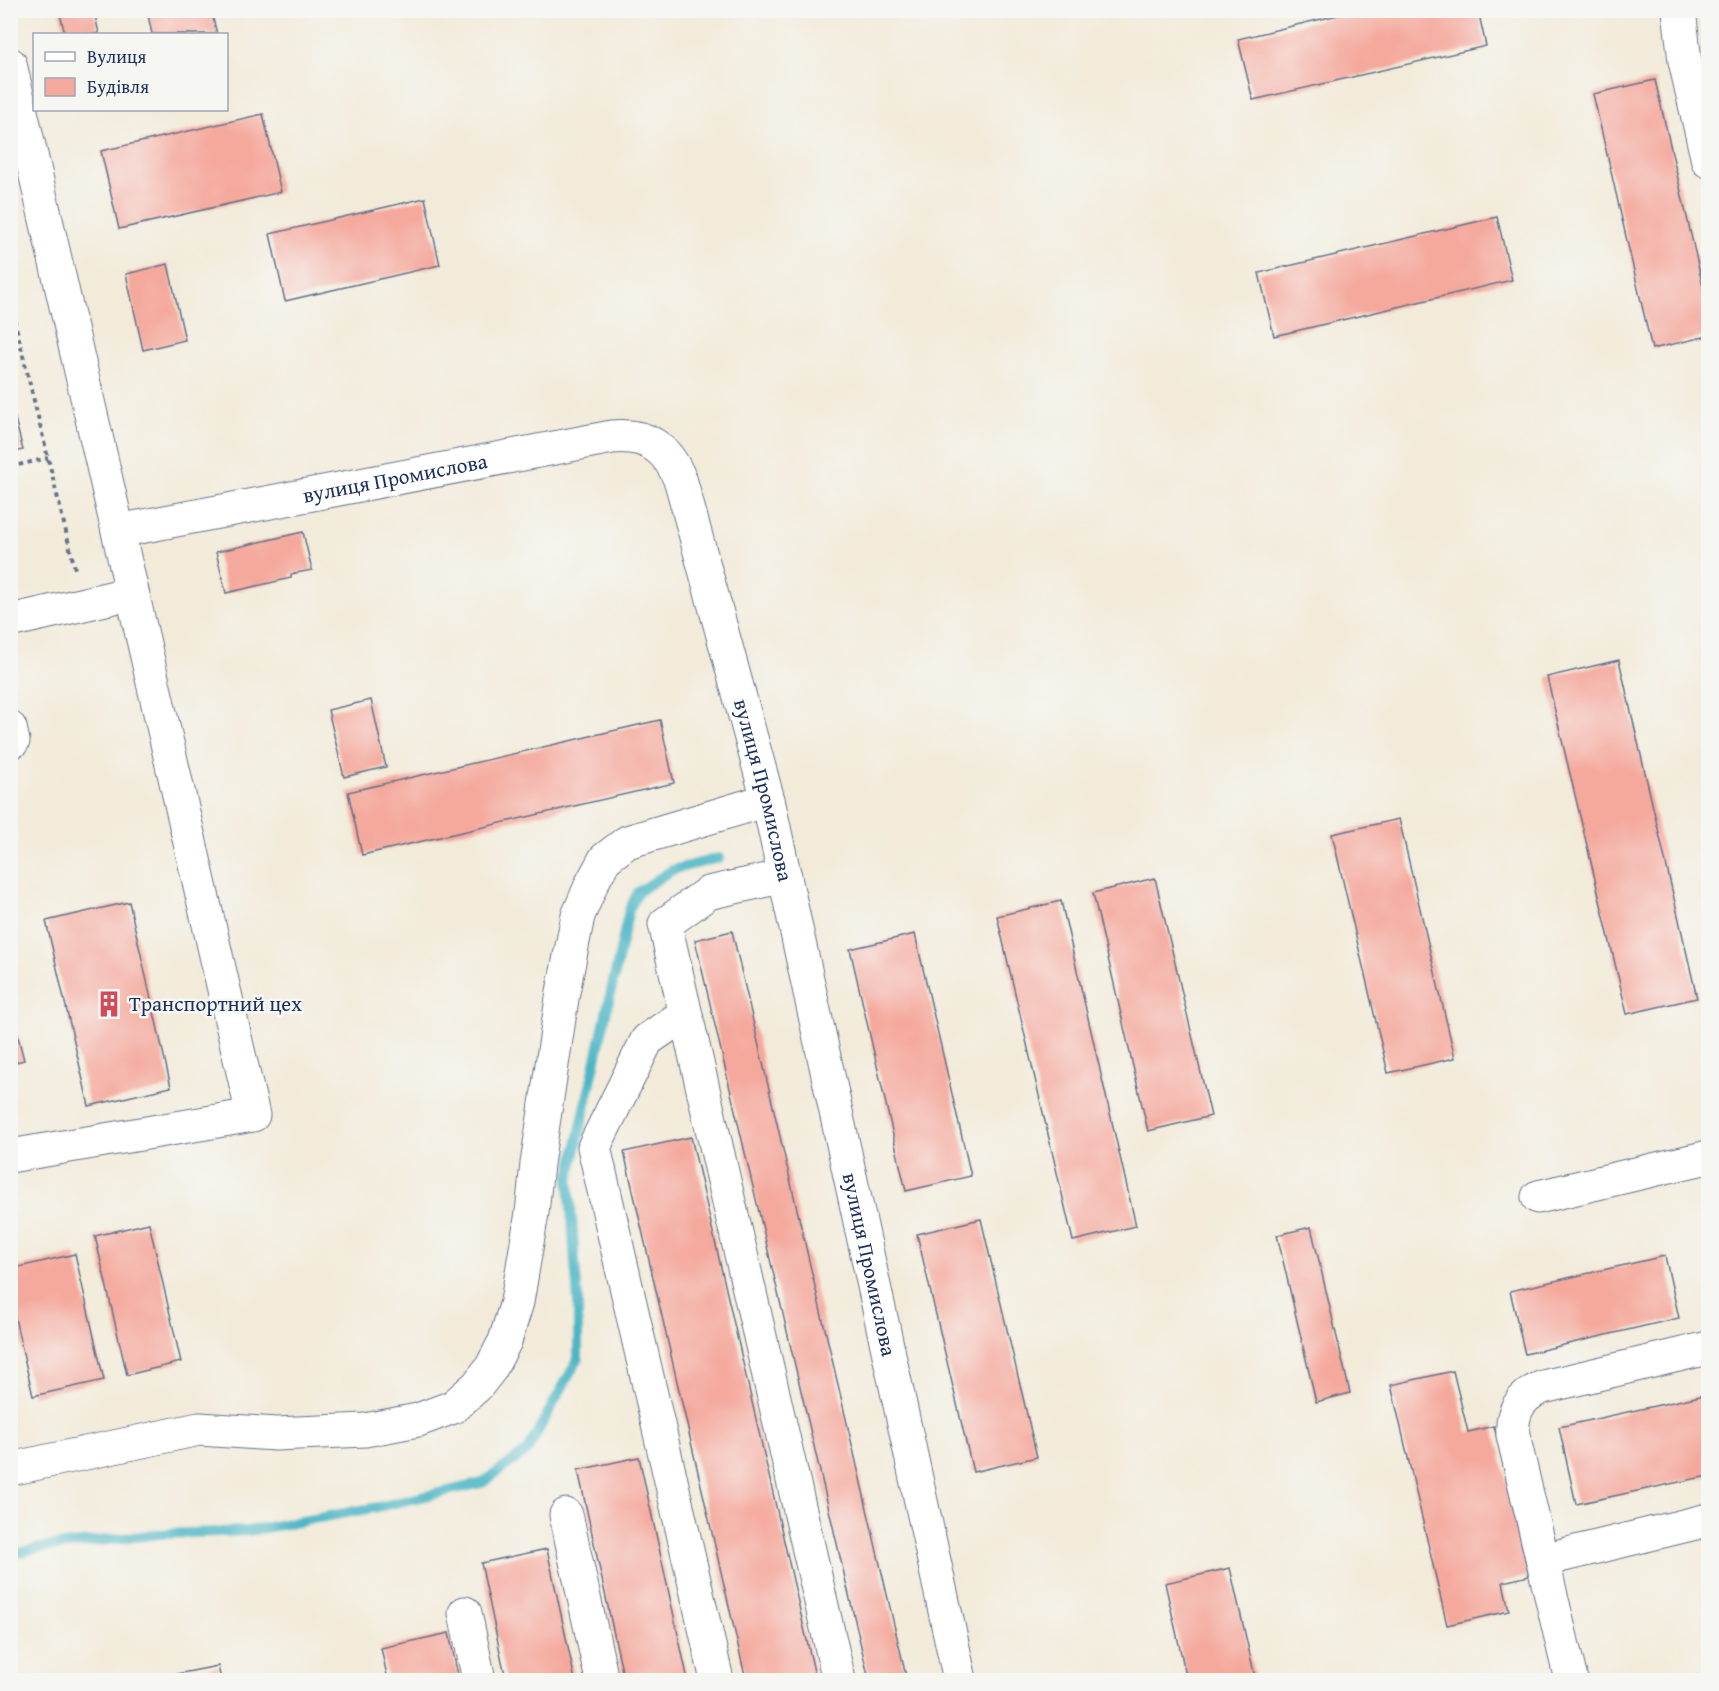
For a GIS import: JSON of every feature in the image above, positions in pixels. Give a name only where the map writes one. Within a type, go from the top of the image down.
[{"type":"street","points":[[1679,10],[1685,61],[1708,161]]},
{"type":"street","points":[[10,64],[253,1115],[10,1156]]},
{"type":"street","name":"вулиця Промислова","points":[[118,531],[612,437],[627,436],[642,439],[655,445],[667,455],[681,482],[768,800],[960,1680]]},
{"type":"street","points":[[10,621],[132,593]]},
{"type":"street","points":[[10,1469],[199,1429],[276,1434],[365,1430],[418,1420],[453,1407],[477,1386],[491,1368],[505,1341],[517,1302],[563,992],[578,916],[591,883],[605,859],[627,842],[768,800]]},
{"type":"street","points":[[785,876],[708,893],[665,924],[839,1680]]},
{"type":"street","points":[[685,1014],[647,1040],[594,1147],[717,1680]]},
{"type":"street","points":[[1538,1197],[1708,1157]]},
{"type":"street","points":[[1571,1680],[1513,1436],[1514,1415],[1518,1405],[1524,1397],[1543,1388],[1708,1348]]},
{"type":"street","points":[[566,1515],[602,1680]]},
{"type":"street","points":[[1543,1560],[1708,1520]]},
{"type":"street","points":[[465,1613],[478,1680]]},
{"type":"path","points":[[10,302],[84,604]]},
{"type":"path","points":[[10,467],[48,458]]},
{"type":"building","points":[[59,10],[94,10],[99,33],[65,33]]},
{"type":"building","points":[[147,10],[211,10],[217,33],[152,33]]},
{"type":"building","points":[[1359,10],[1478,10],[1486,46],[1253,100],[1238,39]]},
{"type":"building","points":[[1655,80],[1708,308],[1708,336],[1652,349],[1593,94]]},
{"type":"building","points":[[263,114],[281,192],[119,229],[101,151]]},
{"type":"building","points":[[425,198],[440,265],[285,301],[270,234]]},
{"type":"building","points":[[1497,217],[1512,280],[1274,336],[1259,273]]},
{"type":"building","points":[[168,264],[185,340],[143,350],[126,274]]},
{"type":"building","points":[[10,399],[23,450],[10,453]]},
{"type":"building","points":[[303,532],[312,570],[291,574],[291,578],[226,593],[216,552]]},
{"type":"building","points":[[1619,660],[1697,998],[1627,1014],[1547,677]]},
{"type":"building","points":[[371,700],[386,767],[344,777],[328,710]]},
{"type":"building","points":[[660,720],[674,783],[362,855],[348,792]]},
{"type":"building","points":[[1399,819],[1455,1058],[1388,1073],[1332,834]]},
{"type":"building","points":[[1155,878],[1211,1116],[1148,1131],[1093,893]]},
{"type":"building","points":[[1061,901],[1136,1226],[1073,1241],[997,916]]},
{"type":"building","name":"Транспортний цех","points":[[129,902],[171,1087],[89,1106],[46,921]]},
{"type":"building","points":[[732,931],[907,1680],[869,1680],[695,940]]},
{"type":"building","points":[[915,934],[971,1176],[906,1191],[850,949]]},
{"type":"building","points":[[10,1005],[24,1060],[10,1064]]},
{"type":"building","points":[[691,1137],[816,1680],[746,1680],[624,1152]]},
{"type":"building","points":[[981,1219],[1037,1457],[973,1472],[917,1234]]},
{"type":"building","points":[[149,1223],[181,1362],[127,1375],[95,1236]]},
{"type":"building","points":[[1311,1227],[1350,1393],[1316,1402],[1277,1235]]},
{"type":"building","points":[[75,1254],[104,1380],[33,1396],[10,1297],[10,1269]]},
{"type":"building","points":[[1665,1256],[1679,1318],[1525,1354],[1510,1291]]},
{"type":"building","points":[[1453,1371],[1468,1432],[1494,1426],[1529,1576],[1503,1582],[1509,1611],[1447,1625],[1391,1385]]},
{"type":"building","points":[[1705,1395],[1708,1412],[1708,1476],[1576,1504],[1559,1427]]},
{"type":"building","points":[[639,1457],[688,1680],[624,1680],[578,1470]]},
{"type":"building","points":[[547,1549],[575,1680],[506,1680],[481,1563]]},
{"type":"building","points":[[1230,1568],[1255,1677],[1240,1680],[1187,1680],[1165,1583]]},
{"type":"building","points":[[449,1633],[459,1680],[388,1680],[381,1648]]},
{"type":"building","points":[[218,1666],[221,1680],[156,1680],[156,1678]]},
{"type":"waterway","points":[[10,1555],[39,1548],[159,1534],[248,1531],[378,1507],[482,1483],[527,1451],[578,1359],[578,1301],[569,1181],[629,910],[638,892],[672,870],[719,858]]},
{"type":"place","name":"Транспортний цех","points":[[109,1004]]}]
